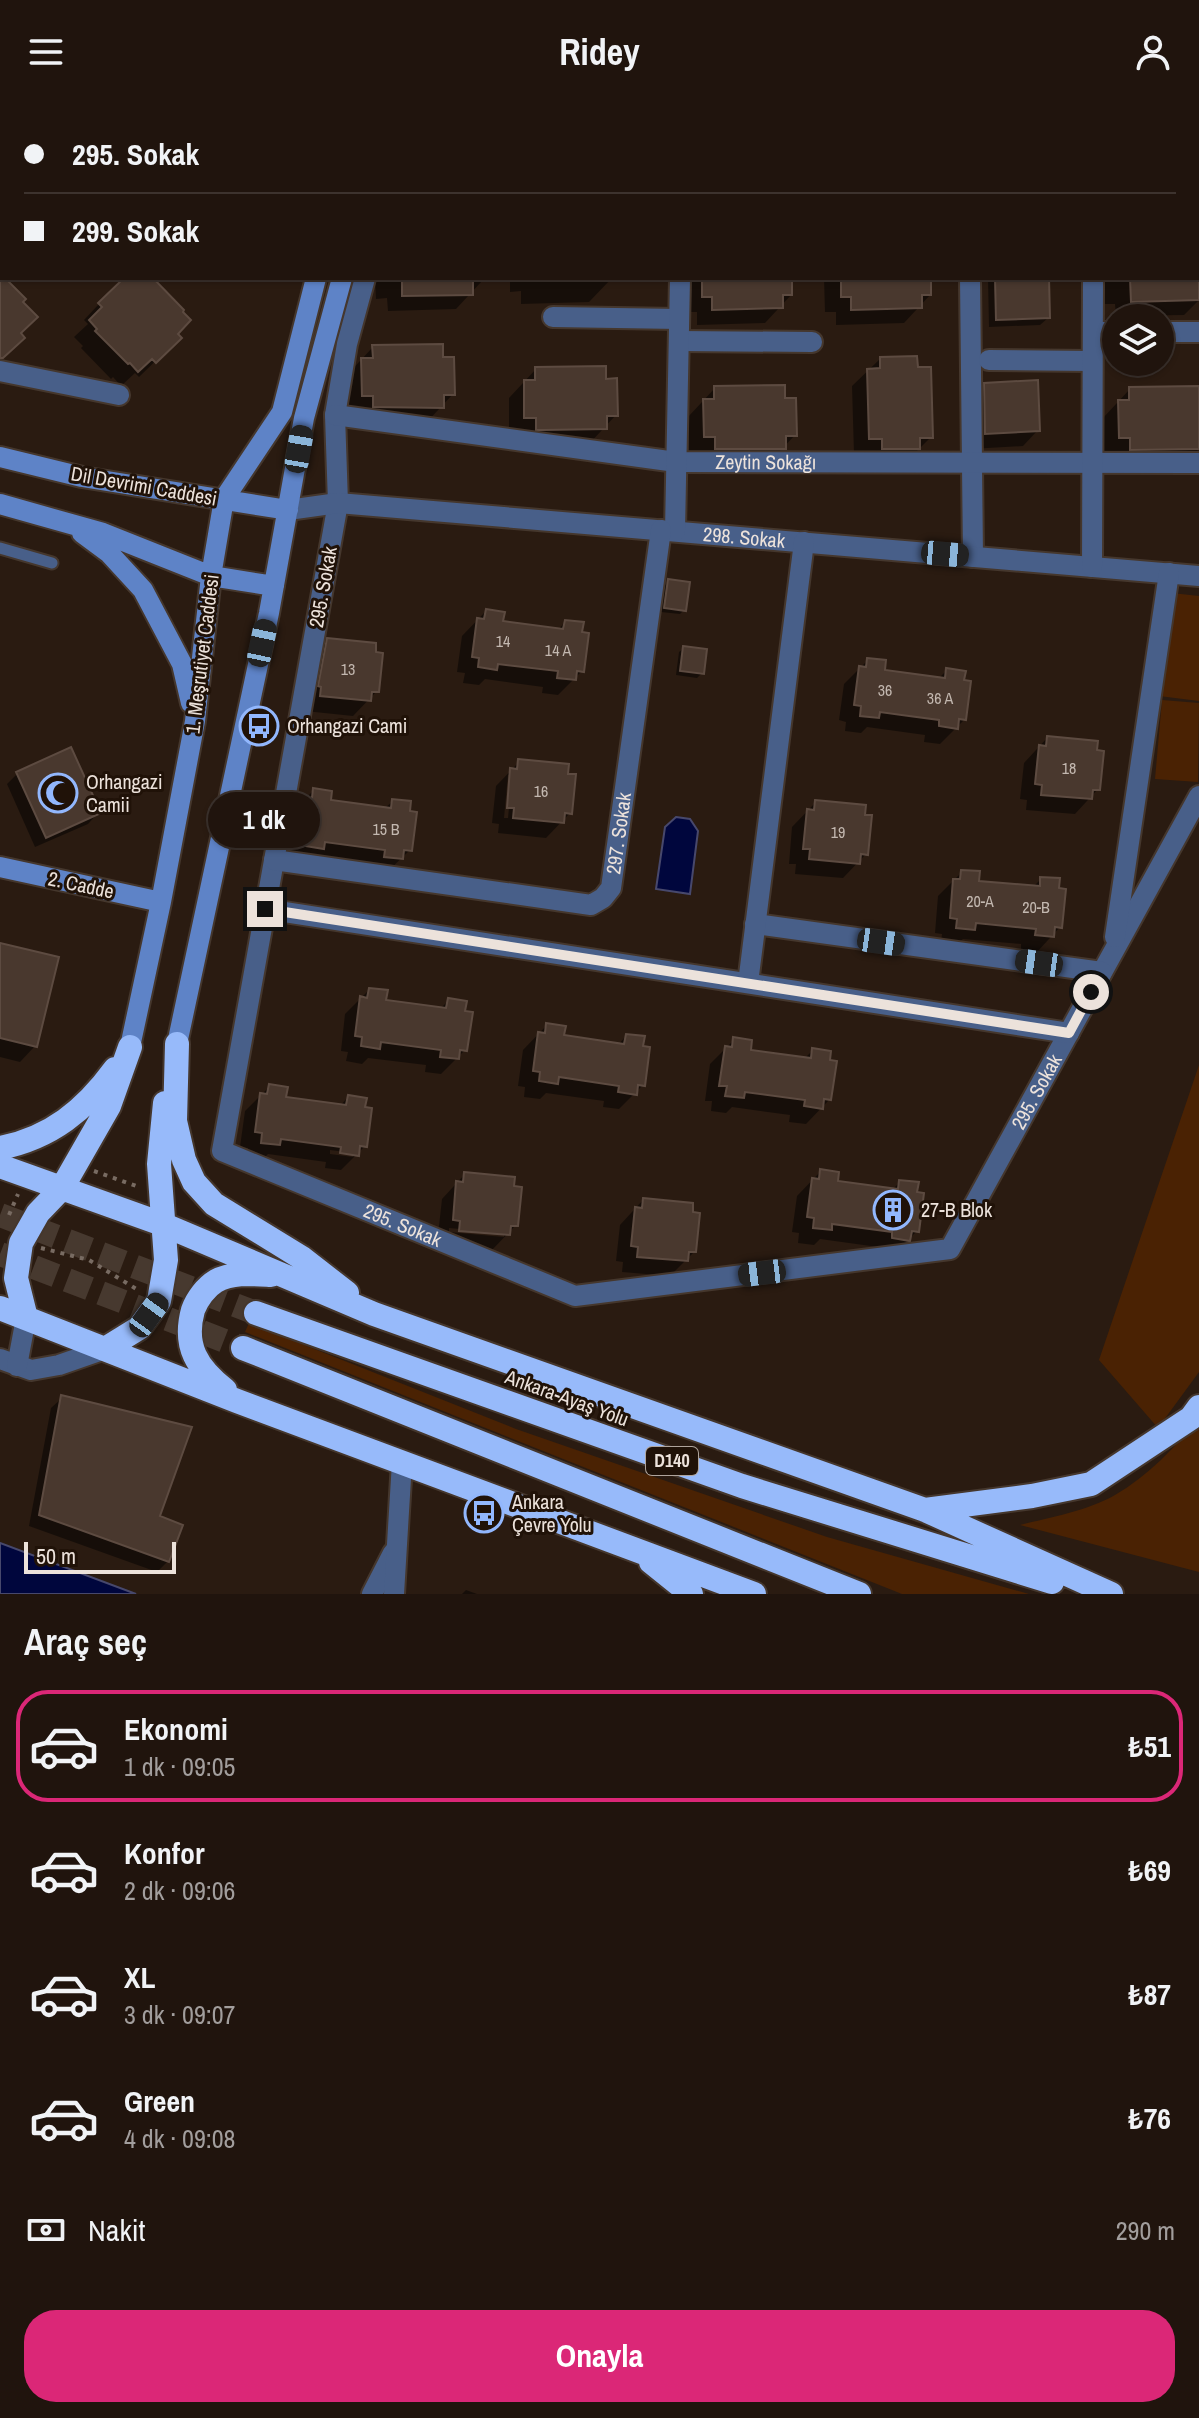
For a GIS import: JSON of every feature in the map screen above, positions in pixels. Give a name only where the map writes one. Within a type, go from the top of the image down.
[{"type":"highway","points":[[105,1349],[139,1328],[159,1301],[166,1260],[159,1164],[162,1118],[177,1044]]},
{"type":"highway","points":[[177,1044],[175,1121],[184,1160],[194,1182],[214,1204],[302,1258],[374,1314]]},
{"type":"highway","points":[[0,1148],[49,1132],[79,1111],[102,1086],[130,1047]]},
{"type":"highway","points":[[26,1318],[16,1278],[21,1243],[38,1213],[62,1188],[109,1106],[130,1047]]},
{"type":"highway","points":[[0,1166],[162,1224],[374,1314],[925,1510],[1111,1594]]},
{"type":"highway","points":[[237,1401],[209,1377],[194,1356],[190,1332],[195,1304],[217,1280],[244,1274],[285,1276]]},
{"type":"highway","points":[[0,1308],[237,1401],[754,1594]]},
{"type":"highway","name":"Ankara-Ayaş Yolu","points":[[256,1313],[742,1486],[1093,1594]]},
{"type":"highway","points":[[243,1348],[859,1594]]},
{"type":"highway","points":[[925,1510],[1032,1496],[1091,1484],[1191,1418],[1199,1407]]},
{"type":"highway","points":[[634,1548],[691,1594]]},
{"type":"main road","name":"1. Meşrutiyet Caddesi","points":[[130,1047],[195,721],[211,576],[224,499],[282,412],[315,280]]},
{"type":"main road","points":[[177,1044],[274,586],[304,418],[341,280]]},
{"type":"main road","name":"Dil Devrimi Caddesi","points":[[0,457],[82,477],[288,510]]},
{"type":"main road","points":[[0,504],[103,533],[211,576],[274,586]]},
{"type":"main road","points":[[69,523],[109,553],[143,590],[182,664],[195,721]]},
{"type":"main road","name":"2. Cadde","points":[[0,867],[161,902]]},
{"type":"street","name":"295. Sokak","points":[[364,280],[347,344],[335,415],[338,503],[222,1151],[575,1296],[950,1249],[1199,796]]},
{"type":"street","name":"297. Sokak","points":[[274,860],[591,905],[603,898],[611,888],[668,531],[676,462],[680,280]]},
{"type":"street","points":[[970,280],[973,557]]},
{"type":"street","points":[[1092,567],[1093,280]]},
{"type":"street","points":[[553,317],[679,319]]},
{"type":"street","points":[[1093,332],[1102,332]]},
{"type":"street","points":[[1174,332],[1199,332]]},
{"type":"street","points":[[679,341],[812,342]]},
{"type":"street","points":[[989,360],[1092,361]]},
{"type":"street","points":[[0,371],[119,395]]},
{"type":"street","name":"Zeytin Sokağı","points":[[335,415],[676,462],[1199,463]]},
{"type":"street","name":"298. Sokak","points":[[288,510],[338,503],[1199,576]]},
{"type":"street","points":[[748,983],[804,542]]},
{"type":"street","points":[[1113,952],[1169,573]]},
{"type":"street","points":[[265,909],[1069,1033]]},
{"type":"street","points":[[755,924],[1102,972]]},
{"type":"street","points":[[26,1318],[9,1362],[31,1370],[59,1365],[105,1349]]},
{"type":"street","points":[[394,1594],[402,1462]]},
{"type":"street","points":[[372,1594],[397,1546]]},
{"type":"lane","points":[[0,548],[52,563]]},
{"type":"path","points":[[76,1164],[161,1195]]},
{"type":"path","points":[[8,1219],[27,1175]]},
{"type":"path","points":[[34,1246],[89,1260],[159,1301]]},
{"type":"shaded area","points":[[1172,593],[1199,596],[1199,701],[1159,696]]},
{"type":"shaded area","points":[[1162,700],[1199,703],[1198,782],[1155,779]]},
{"type":"shaded area","points":[[676,817],[690,819],[698,831],[690,894],[656,889],[665,827]]},
{"type":"shaded area","points":[[1199,1065],[1199,1372],[1158,1428],[1099,1360]]},
{"type":"shaded area","points":[[249,1323],[516,1429],[827,1537],[1029,1594],[902,1594],[245,1332]]},
{"type":"shaded area","points":[[1199,1419],[1199,1572],[1020,1525],[1081,1509],[1115,1495],[1160,1460]]},
{"type":"shaded area","points":[[0,1543],[136,1594],[0,1594]]},
{"type":"building","points":[[0,280],[7,280],[38,317],[21,333],[25,338],[0,358]]},
{"type":"building","points":[[122,280],[155,280],[191,320],[178,334],[182,338],[156,363],[152,359],[138,372],[95,331],[97,329],[89,320],[102,307],[98,303]]},
{"type":"building","points":[[402,280],[473,280],[473,295],[402,296]]},
{"type":"building","points":[[702,280],[792,280],[792,295],[783,295],[783,308],[712,310],[712,297],[702,297]]},
{"type":"building","points":[[841,280],[931,280],[931,295],[922,295],[922,308],[851,310],[851,297],[841,297]]},
{"type":"building","points":[[995,280],[1049,280],[1050,318],[996,320]]},
{"type":"building","points":[[1130,280],[1199,280],[1199,300],[1131,302]]},
{"type":"building","points":[[443,344],[443,357],[454,357],[455,395],[444,395],[444,408],[373,407],[373,396],[362,396],[361,358],[373,358],[372,345]]},
{"type":"building","points":[[917,356],[918,367],[931,367],[933,438],[920,438],[920,449],[882,449],[882,439],[869,439],[867,369],[880,368],[880,357]]},
{"type":"building","points":[[606,366],[606,379],[617,378],[618,416],[607,416],[607,429],[536,430],[536,418],[524,418],[524,380],[535,380],[535,367]]},
{"type":"building","points":[[1038,380],[1040,431],[985,434],[984,383]]},
{"type":"building","points":[[785,385],[785,398],[796,398],[797,436],[786,436],[786,449],[715,449],[715,437],[704,437],[703,399],[714,399],[714,386]]},
{"type":"building","points":[[1199,386],[1199,449],[1130,450],[1130,438],[1119,438],[1118,400],[1129,400],[1129,387]]},
{"type":"building","points":[[668,579],[690,582],[686,611],[664,608]]},
{"type":"building","points":[[486,609],[505,612],[503,621],[563,629],[565,620],[584,622],[582,632],[589,633],[584,672],[577,671],[576,680],[557,678],[558,671],[498,664],[497,670],[478,667],[479,658],[472,657],[477,618],[484,619]]},
{"type":"building","points":[[327,638],[376,643],[376,652],[383,653],[379,692],[372,692],[371,701],[320,696],[321,687],[318,686]]},
{"type":"building","points":[[683,646],[707,649],[704,674],[680,671]]},
{"type":"building","points":[[867,658],[886,660],[885,670],[945,678],[946,668],[966,671],[964,680],[971,681],[966,720],[959,719],[958,729],[939,726],[939,720],[880,712],[879,718],[860,716],[861,706],[854,705],[859,666],[866,667]]},
{"type":"building","points":[[1047,736],[1098,741],[1097,750],[1104,751],[1100,790],[1093,790],[1092,799],[1041,795],[1042,785],[1035,784],[1039,745],[1046,746]]},
{"type":"building","name":"Orhangazi Camii","points":[[71,747],[101,813],[46,838],[16,772]]},
{"type":"building","points":[[518,759],[569,764],[568,774],[576,774],[572,814],[565,813],[564,823],[513,818],[514,808],[507,808],[510,768],[517,769]]},
{"type":"building","points":[[313,788],[332,791],[331,800],[391,808],[392,799],[411,801],[410,811],[417,812],[412,851],[404,850],[403,859],[384,857],[385,850],[325,842],[324,849],[305,846],[306,837],[299,836],[305,797],[312,798]]},
{"type":"building","points":[[815,800],[866,805],[865,815],[872,815],[868,855],[861,854],[860,864],[809,859],[810,849],[803,849],[807,809],[814,810]]},
{"type":"building","points":[[961,870],[980,871],[979,881],[1040,886],[1040,877],[1060,878],[1059,888],[1066,889],[1062,928],[1055,927],[1054,937],[1035,935],[1036,929],[976,923],[975,930],[956,928],[957,919],[950,918],[953,879],[960,879]]},
{"type":"building","points":[[0,943],[59,957],[37,1047],[0,1038]]},
{"type":"building","points":[[369,988],[388,990],[386,1000],[446,1008],[448,998],[467,1001],[465,1011],[473,1012],[467,1051],[460,1050],[459,1059],[440,1057],[441,1050],[381,1042],[380,1049],[361,1046],[362,1037],[355,1036],[360,996],[367,998]]},
{"type":"building","points":[[546,1023],[566,1026],[564,1035],[624,1044],[626,1034],[645,1036],[643,1046],[650,1047],[645,1086],[638,1085],[637,1095],[618,1092],[619,1086],[559,1077],[558,1084],[539,1081],[540,1072],[533,1071],[538,1032],[545,1033]]},
{"type":"building","points":[[733,1037],[752,1040],[751,1050],[811,1058],[812,1048],[831,1051],[830,1060],[837,1061],[831,1100],[824,1099],[823,1109],[804,1106],[805,1100],[745,1092],[744,1098],[725,1096],[727,1086],[719,1086],[725,1046],[732,1047]]},
{"type":"building","points":[[269,1084],[288,1087],[286,1097],[346,1105],[348,1095],[367,1098],[365,1107],[372,1108],[367,1147],[360,1146],[359,1156],[340,1153],[341,1147],[281,1139],[280,1145],[261,1143],[262,1133],[255,1132],[260,1093],[267,1094]]},
{"type":"building","points":[[820,1169],[839,1172],[838,1181],[898,1189],[899,1180],[919,1182],[917,1192],[924,1193],[919,1232],[912,1231],[910,1241],[892,1238],[892,1232],[832,1224],[832,1230],[813,1228],[814,1218],[807,1217],[812,1178],[819,1179]]},
{"type":"building","points":[[464,1172],[515,1177],[514,1186],[522,1187],[518,1226],[511,1226],[510,1235],[459,1231],[460,1221],[453,1220],[456,1181],[463,1182]]},
{"type":"building","points":[[643,1198],[693,1203],[693,1212],[700,1213],[696,1252],[689,1252],[688,1261],[637,1257],[638,1247],[631,1246],[635,1207],[642,1208]]},
{"type":"building","points":[[61,1395],[192,1427],[160,1516],[183,1525],[169,1562],[39,1515]]},
{"type":"tunnel","points":[[0,1215],[256,1313]]},
{"type":"tunnel","points":[[0,1254],[243,1348]]},
{"type":"place","name":"Orhangazi Cami","points":[[259,726]]},
{"type":"place","name":"Orhangazi Camii","points":[[58,793]]},
{"type":"place","name":"27-B Blok","points":[[893,1210]]},
{"type":"place","name":"Ankara Çevre Yolu","points":[[484,1513]]},
{"type":"route","points":[[265,909],[1069,1033],[1091,992]]}]
